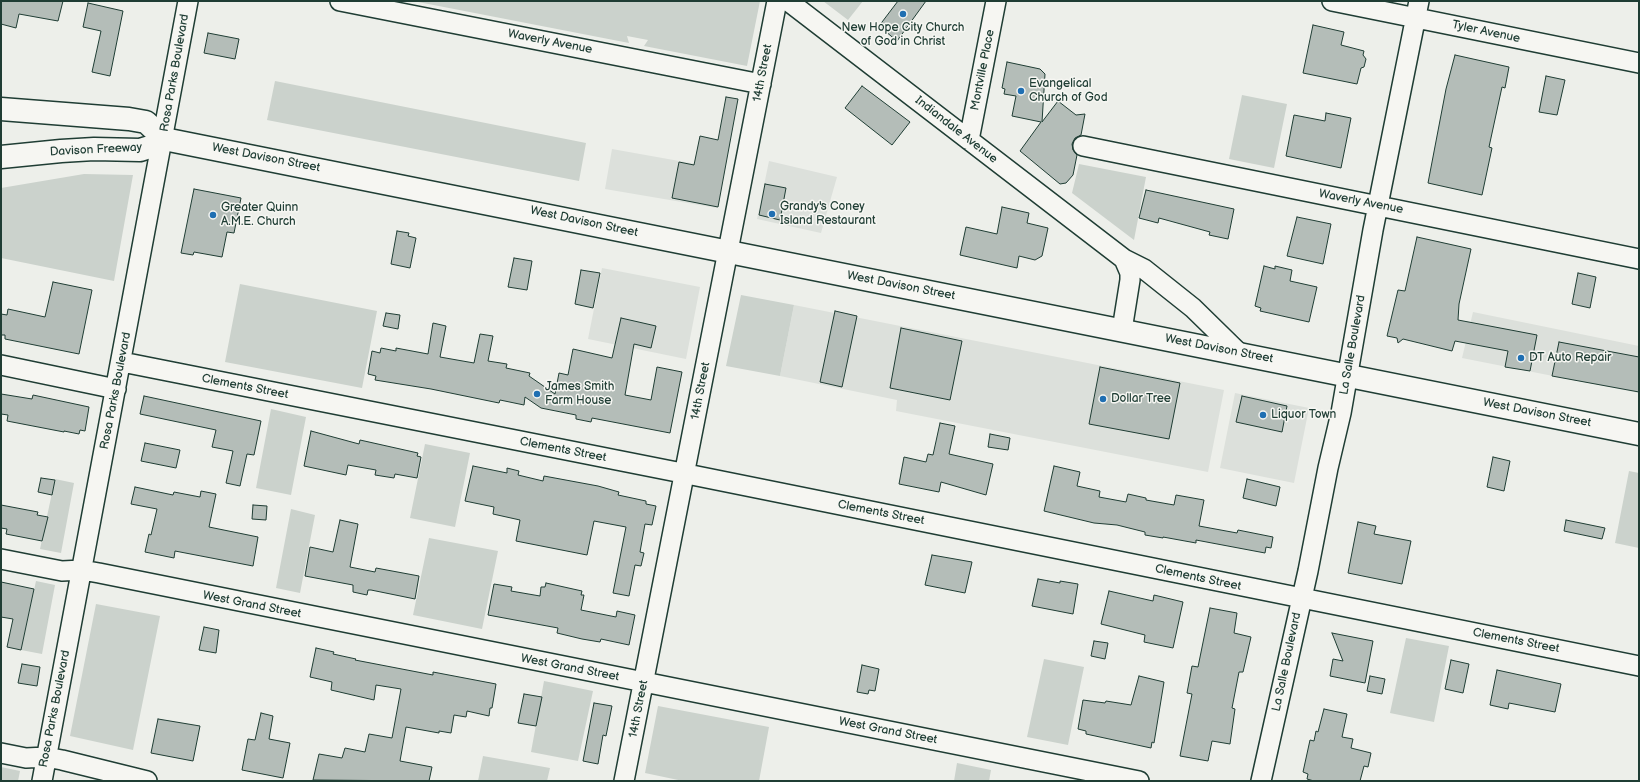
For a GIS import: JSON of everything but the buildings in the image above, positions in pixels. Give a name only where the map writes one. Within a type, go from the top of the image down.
[{"type":"highway","name":"Davison Freeway","points":[[1,109],[129,119],[146,122],[164,139],[153,146],[140,150],[94,149],[1,157]]},
{"type":"highway","name":"West Davison Street","points":[[164,139],[1639,434]]},
{"type":"street","name":"Rosa Parks Boulevard","points":[[42,781],[164,139],[188,1]]},
{"type":"street","name":"Waverly Avenue","points":[[340,1],[761,84]]},
{"type":"street","name":"14th Street","points":[[624,781],[729,252],[777,1]]},
{"type":"street","name":"Indiandale Avenue","points":[[788,1],[1124,259],[1144,269],[1193,308],[1239,353]]},
{"type":"street","name":"Montville Place","points":[[969,140],[996,1]]},
{"type":"street","name":"Tyler Avenue","points":[[1332,1],[1417,9],[1639,63]]},
{"type":"street","name":"La Salle Boulevard","points":[[1261,781],[1302,597],[1348,375],[1378,206],[1417,9]]},
{"type":"street","name":"Waverly Avenue","points":[[1083,146],[1639,259]]},
{"type":"street","points":[[1122,330],[1130,280],[1130,273],[1124,259]]},
{"type":"street","name":"Clements Street","points":[[122,362],[685,474],[1280,595],[1302,597],[1639,666]]},
{"type":"street","points":[[1,365],[116,389]]},
{"type":"street","name":"West Grand Street","points":[[1,559],[62,571],[82,570],[1138,781]]},
{"type":"street","points":[[1,753],[26,758],[46,757],[147,781]]},
{"type":"shaded area","points":[[413,1],[760,1],[747,66],[644,46],[648,40],[627,36],[629,43]]},
{"type":"shaded area","points":[[823,1],[863,1],[848,20]]},
{"type":"shaded area","points":[[275,81],[586,143],[579,181],[267,120]]},
{"type":"shaded area","points":[[1242,95],[1287,104],[1274,168],[1229,159]]},
{"type":"shaded area","points":[[612,149],[724,169],[717,208],[605,189]]},
{"type":"shaded area","points":[[769,161],[837,177],[821,233],[757,219]]},
{"type":"shaded area","points":[[1079,164],[1146,177],[1134,240],[1072,193]]},
{"type":"shaded area","points":[[84,174],[133,175],[114,281],[1,258],[1,188]]},
{"type":"shaded area","points":[[602,268],[700,287],[686,359],[588,339]]},
{"type":"shaded area","points":[[240,284],[377,311],[362,388],[225,362]]},
{"type":"shaded area","points":[[741,295],[794,305],[780,376],[726,366]]},
{"type":"shaded area","points":[[794,305],[1224,390],[1208,472],[896,411],[897,400],[780,376]]},
{"type":"shaded area","points":[[1473,312],[1639,346],[1639,393],[1462,358]]},
{"type":"shaded area","points":[[1235,393],[1309,408],[1294,483],[1220,468]]},
{"type":"shaded area","points":[[271,409],[306,417],[291,495],[256,488]]},
{"type":"shaded area","points":[[425,444],[470,453],[455,527],[410,518]]},
{"type":"shaded area","points":[[1629,471],[1639,473],[1639,548],[1615,543]]},
{"type":"shaded area","points":[[55,479],[74,483],[61,553],[40,549]]},
{"type":"shaded area","points":[[291,509],[315,515],[300,593],[276,588]]},
{"type":"shaded area","points":[[429,538],[498,551],[482,629],[413,615]]},
{"type":"shaded area","points":[[36,581],[55,585],[42,654],[21,650]]},
{"type":"shaded area","points":[[96,604],[160,616],[133,750],[70,736]]},
{"type":"shaded area","points":[[1406,638],[1449,646],[1434,722],[1390,713]]},
{"type":"shaded area","points":[[1044,659],[1084,667],[1068,745],[1027,737]]},
{"type":"shaded area","points":[[544,681],[593,691],[578,761],[531,752]]},
{"type":"shaded area","points":[[658,706],[769,727],[759,781],[683,781],[645,773]]},
{"type":"shaded area","points":[[483,756],[550,768],[547,781],[478,781]]},
{"type":"shaded area","points":[[957,763],[991,770],[989,781],[954,781]]},
{"type":"shaded area","points":[[1,767],[20,771],[18,781],[1,781]]},
{"type":"place","name":"New Hope City Church of God in Christ","points":[[903,14]]},
{"type":"place","name":"Evangelical Church of God","points":[[1021,91]]},
{"type":"place","name":"Grandy's Coney Island Restaurant","points":[[772,214]]},
{"type":"place","name":"Greater Quinn A.M.E. Church","points":[[213,215]]},
{"type":"place","name":"DT Auto Repair","points":[[1521,358]]},
{"type":"place","name":"James Smith Farm House","points":[[537,394]]},
{"type":"place","name":"Dollar Tree","points":[[1103,399]]},
{"type":"place","name":"Liquor Town","points":[[1263,415]]}]
